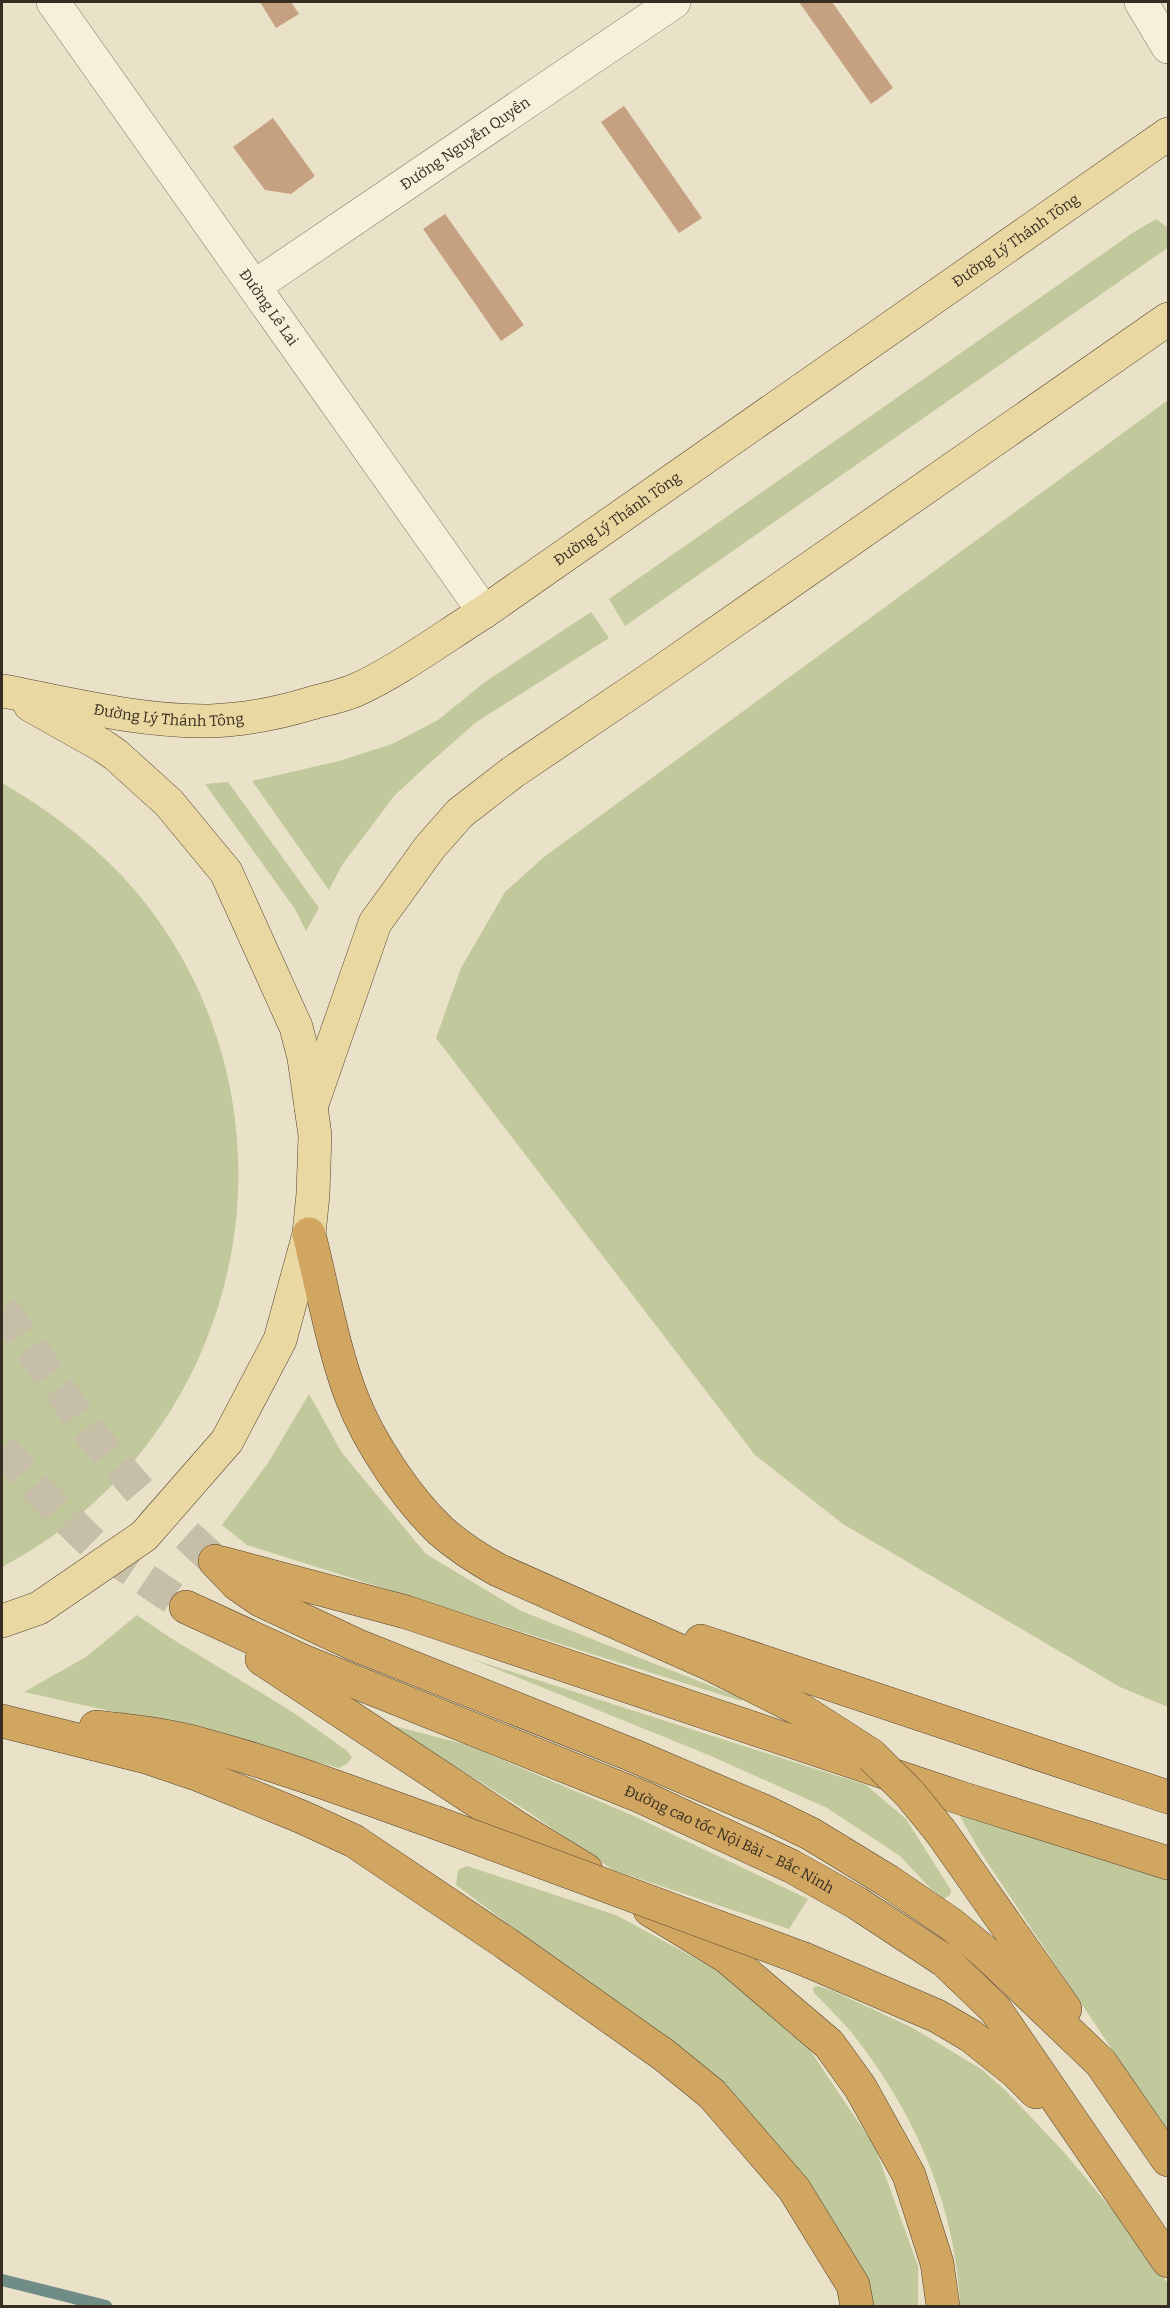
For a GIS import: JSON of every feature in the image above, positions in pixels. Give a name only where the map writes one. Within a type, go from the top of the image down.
[{"type":"highway","points":[[309,1234],[352,1398],[372,1440],[409,1494],[441,1530],[473,1556],[498,1570],[712,1665],[801,1710],[872,1756],[910,1794],[941,1832],[1168,2160]]},
{"type":"highway","points":[[1101,2063],[987,1954],[951,1924],[888,1881],[811,1834],[766,1812],[651,1763],[356,1645],[260,1599],[237,1584],[214,1561],[406,1612],[950,1794],[1168,1863]]},
{"type":"highway","points":[[541,1588],[1168,1797]]},
{"type":"highway","name":"Đường cao tốc Nội Bài – Bắc Ninh","points":[[943,2307],[937,2263],[909,2175],[860,2087],[829,2044],[727,1958],[516,1827],[338,1711],[186,1607],[303,1661],[642,1797],[791,1866],[935,1954],[995,2009],[1150,2234]]},
{"type":"highway","points":[[2,1719],[147,1733],[203,1744],[317,1780],[804,1959],[937,2016],[971,2036],[1016,2072],[1041,2097],[1150,2234],[1168,2261]]},
{"type":"highway","points":[[2,1719],[146,1757],[199,1775],[302,1817],[354,1841],[507,1944],[664,2055],[712,2094],[794,2188],[853,2285],[857,2307]]},
{"type":"main road","name":"Đường Lý Thánh Tông","points":[[2,691],[110,711],[175,720],[234,720],[288,710],[355,690],[484,612],[1168,134]]},
{"type":"main road","points":[[311,1107],[375,923],[430,847],[460,813],[513,772],[1168,319]]},
{"type":"main road","points":[[2,691],[116,755],[169,803],[226,872],[296,1028],[304,1058],[315,1136],[314,1194],[309,1234],[280,1340],[227,1441],[144,1536],[39,1608],[2,1621]]},
{"type":"street","name":"Đường Lê Lai","points":[[54,2],[484,612]]},
{"type":"street","name":"Đường Nguyễn Quyền","points":[[255,286],[674,2]]},
{"type":"street","points":[[1141,2],[1168,47]]},
{"type":"green space","points":[[1156,219],[1168,228],[1166,249],[625,626],[609,599],[1134,232]]},
{"type":"green space","points":[[1168,400],[1168,1707],[1120,1687],[843,1524],[755,1455],[436,1038],[461,968],[505,892],[544,857]]},
{"type":"green space","points":[[591,612],[609,638],[475,723],[423,769],[395,795],[342,865],[329,890],[252,781],[339,761],[392,744],[438,720],[485,682]]},
{"type":"green space","points":[[228,782],[319,908],[306,931],[295,909],[205,784]]},
{"type":"green space","points":[[2,783],[54,816],[101,855],[143,900],[178,951],[216,1035],[235,1122],[237,1210],[221,1296],[189,1378],[141,1452],[79,1516],[2,1567]]},
{"type":"green space","points":[[309,1394],[342,1453],[426,1554],[521,1611],[739,1697],[741,1701],[247,1545],[222,1525],[268,1463]]},
{"type":"green space","points":[[137,1615],[291,1711],[346,1750],[352,1757],[348,1763],[339,1768],[192,1729],[24,1692],[86,1657]]},
{"type":"green space","points":[[472,1659],[866,1785],[906,1819],[951,1890],[950,1895],[944,1899],[930,1888],[900,1856],[827,1808],[711,1756]]},
{"type":"green space","points":[[387,1724],[467,1745],[634,1816],[808,1899],[789,1929],[613,1870],[527,1811]]},
{"type":"green space","points":[[953,1804],[1168,1876],[1168,2130],[981,1853]]},
{"type":"green space","points":[[467,1866],[616,1915],[717,1970],[810,2050],[875,2147],[918,2266],[918,2306],[871,2306],[865,2278],[613,2002],[456,1885],[458,1870]]},
{"type":"green space","points":[[817,1986],[831,1990],[913,2028],[981,2069],[1004,2089],[1063,2151],[1130,2231],[1168,2284],[1168,2306],[960,2306],[957,2269],[950,2232],[928,2161],[894,2094],[852,2033],[814,1993],[813,1988]]},
{"type":"building","points":[[260,2],[291,2],[299,14],[276,28]]},
{"type":"building","points":[[799,2],[832,2],[893,88],[871,104]]},
{"type":"building","points":[[624,106],[702,218],[679,233],[601,122]]},
{"type":"building","points":[[273,118],[315,176],[291,194],[265,190],[233,147]]},
{"type":"building","points":[[445,214],[524,325],[501,341],[423,229]]},
{"type":"waterway","points":[[2,2280],[106,2306]]},
{"type":"tunnel","points":[[2,1308],[94,1438],[145,1497],[215,1561]]},
{"type":"tunnel","points":[[2,1448],[34,1486],[93,1544],[186,1607]]}]
